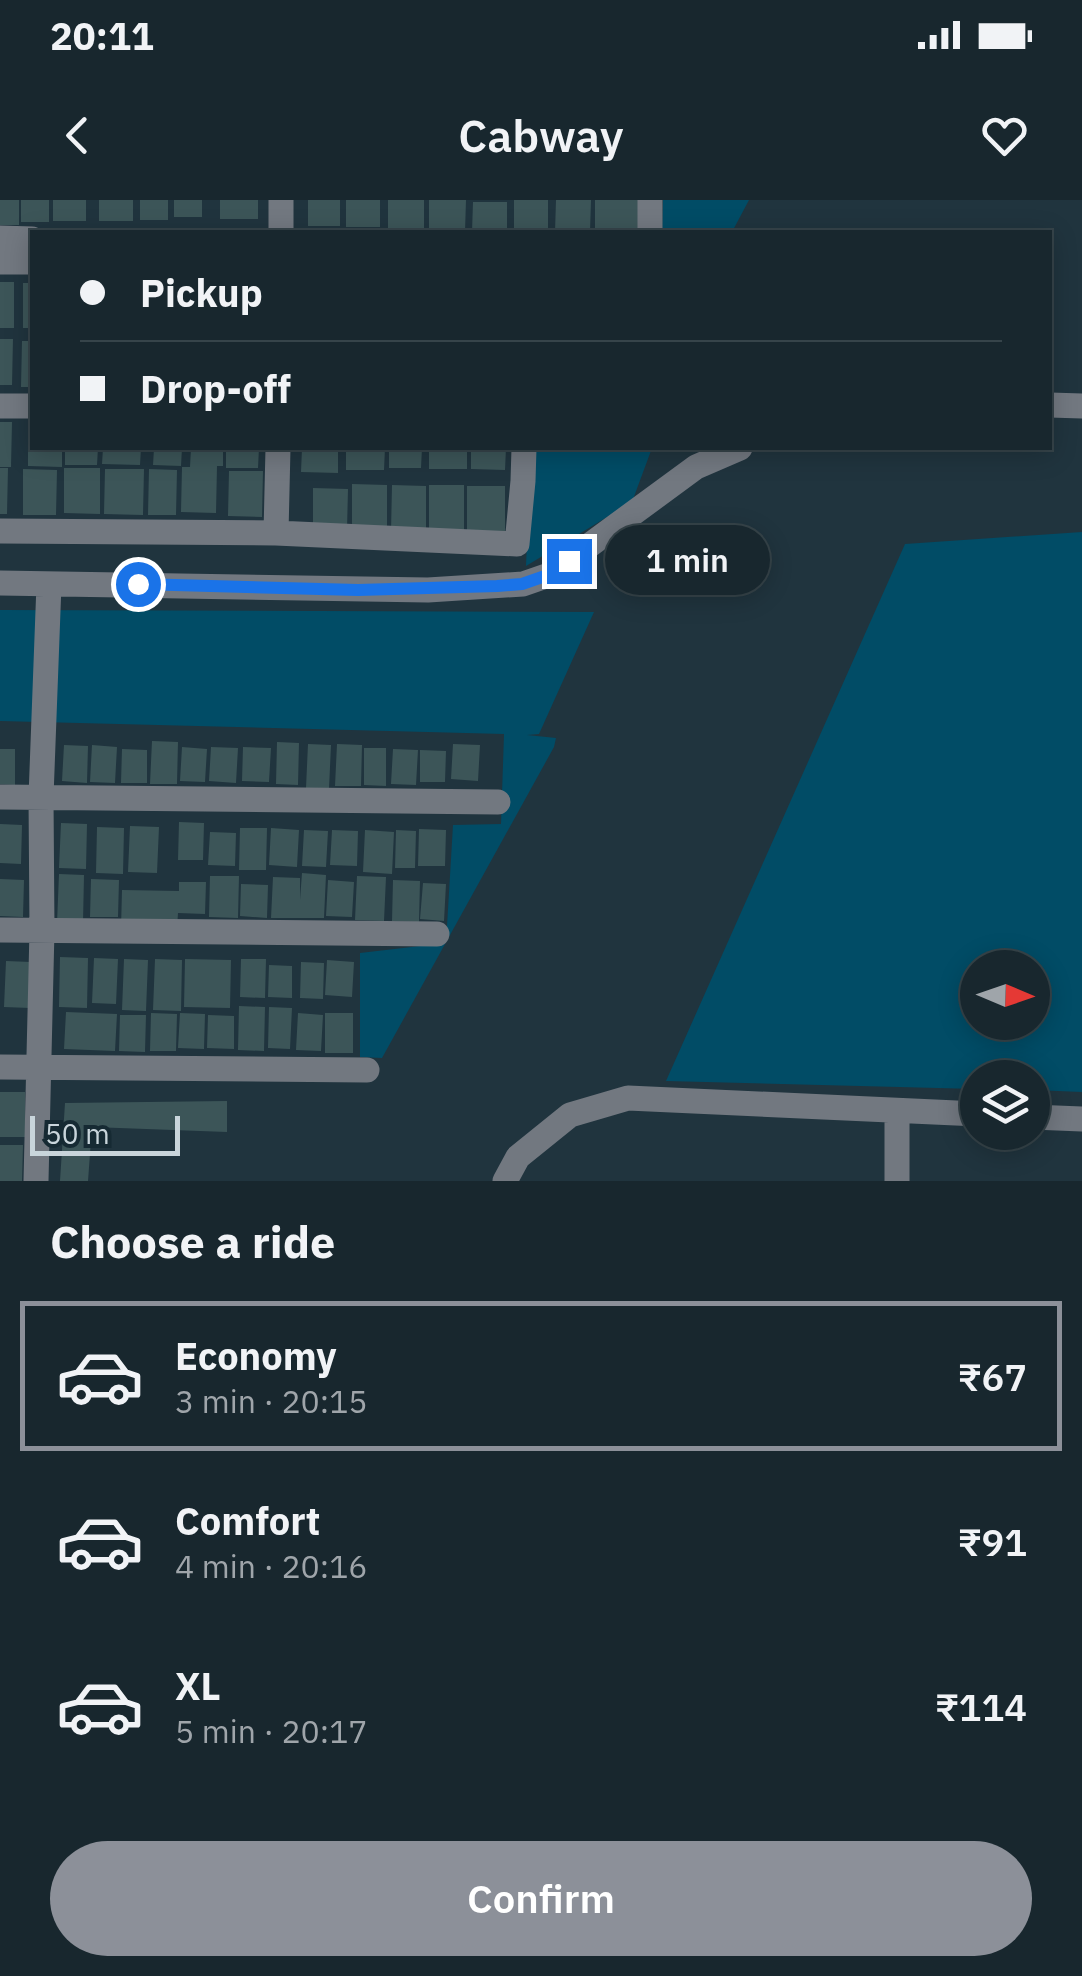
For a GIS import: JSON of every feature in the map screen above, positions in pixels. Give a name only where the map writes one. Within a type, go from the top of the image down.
[{"type":"street","points":[[281,200],[282,230]]},
{"type":"street","points":[[650,200],[650,230]]},
{"type":"street","points":[[0,238],[30,238]]},
{"type":"street","points":[[0,262],[30,262]]},
{"type":"street","points":[[1052,405],[1082,406]]},
{"type":"street","points":[[0,406],[30,406]]},
{"type":"street","points":[[276,533],[278,450]]},
{"type":"street","points":[[0,531],[276,533],[517,544],[524,450]]},
{"type":"street","points":[[0,583],[393,590],[522,584],[548,575],[698,458],[732,450]]},
{"type":"street","points":[[36,1181],[41,797],[49,584]]},
{"type":"street","points":[[0,797],[498,802]]},
{"type":"street","points":[[0,930],[437,934]]},
{"type":"street","points":[[0,1067],[366,1070]]},
{"type":"street","points":[[505,1181],[518,1157],[570,1115],[628,1098],[960,1113]]},
{"type":"street","points":[[897,1110],[897,1181]]},
{"type":"street","points":[[1050,1118],[1082,1119]]},
{"type":"shaded area","points":[[663,200],[749,200],[733,230],[662,230]]},
{"type":"shaded area","points":[[531,450],[651,450],[632,502],[526,566]]},
{"type":"shaded area","points":[[1082,532],[1082,1092],[1050,1091],[1050,1060],[960,1060],[960,1089],[666,1081],[905,544]]},
{"type":"shaded area","points":[[0,610],[594,612],[539,734],[527,735],[556,738],[554,747],[446,942],[453,825],[501,824],[504,734],[0,721]]},
{"type":"shaded area","points":[[446,943],[382,1058],[360,1057],[360,953]]},
{"type":"building","points":[[0,200],[19,200],[19,225],[0,225]]},
{"type":"building","points":[[21,200],[49,200],[49,222],[21,222]]},
{"type":"building","points":[[53,200],[86,200],[86,221],[53,221]]},
{"type":"building","points":[[99,200],[133,200],[133,221],[99,221]]},
{"type":"building","points":[[140,200],[168,200],[168,220],[140,220]]},
{"type":"building","points":[[174,200],[202,200],[202,217],[174,217]]},
{"type":"building","points":[[220,200],[258,200],[258,219],[220,219]]},
{"type":"building","points":[[308,200],[340,200],[340,226],[308,226]]},
{"type":"building","points":[[346,200],[380,200],[380,227],[346,227]]},
{"type":"building","points":[[388,200],[424,200],[424,230],[388,230]]},
{"type":"building","points":[[429,200],[466,200],[465,230],[429,230]]},
{"type":"building","points":[[514,200],[548,200],[548,230],[514,230]]},
{"type":"building","points":[[556,200],[591,200],[590,230],[555,230]]},
{"type":"building","points":[[595,200],[640,200],[640,230],[595,230]]},
{"type":"building","points":[[473,202],[507,202],[507,230],[472,230]]},
{"type":"building","points":[[0,282],[14,282],[14,328],[0,328]]},
{"type":"building","points":[[23,283],[30,283],[30,328],[23,328]]},
{"type":"building","points":[[0,339],[13,339],[12,385],[0,385]]},
{"type":"building","points":[[22,341],[30,341],[30,387],[21,387]]},
{"type":"building","points":[[30,421],[30,450],[62,450],[62,467],[28,466]]},
{"type":"building","points":[[0,422],[12,422],[11,467],[0,467]]},
{"type":"building","points":[[65,450],[98,450],[97,465],[65,465]]},
{"type":"building","points":[[103,450],[141,450],[140,465],[102,464]]},
{"type":"building","points":[[154,450],[182,450],[181,466],[153,465]]},
{"type":"building","points":[[191,450],[223,450],[223,466],[217,466],[216,513],[181,512],[182,467],[190,467]]},
{"type":"building","points":[[226,450],[259,450],[258,468],[226,468]]},
{"type":"building","points":[[302,450],[338,450],[338,473],[301,472]]},
{"type":"building","points":[[346,450],[385,450],[384,470],[346,470]]},
{"type":"building","points":[[389,450],[422,450],[421,468],[389,468]]},
{"type":"building","points":[[429,450],[467,450],[467,469],[429,469]]},
{"type":"building","points":[[471,450],[506,450],[505,470],[471,469]]},
{"type":"building","points":[[0,468],[8,468],[7,514],[0,514]]},
{"type":"building","points":[[64,468],[100,468],[100,514],[64,513]]},
{"type":"building","points":[[23,469],[57,470],[56,515],[23,515]]},
{"type":"building","points":[[105,469],[144,469],[143,515],[104,514]]},
{"type":"building","points":[[149,469],[177,470],[176,515],[148,515]]},
{"type":"building","points":[[229,471],[263,471],[262,517],[228,516]]},
{"type":"building","points":[[352,484],[387,485],[387,530],[352,530]]},
{"type":"building","points":[[392,485],[426,486],[426,531],[391,531]]},
{"type":"building","points":[[429,485],[464,485],[464,531],[429,530]]},
{"type":"building","points":[[467,486],[505,486],[505,531],[467,531]]},
{"type":"building","points":[[313,488],[348,489],[347,530],[313,530]]},
{"type":"building","points":[[152,741],[178,742],[177,784],[150,784]]},
{"type":"building","points":[[277,742],[299,743],[298,785],[276,784]]},
{"type":"building","points":[[308,744],[331,745],[329,789],[306,788]]},
{"type":"building","points":[[337,744],[362,745],[361,786],[335,786]]},
{"type":"building","points":[[453,744],[480,745],[478,781],[451,779]]},
{"type":"building","points":[[64,745],[88,746],[87,783],[62,781]]},
{"type":"building","points":[[92,745],[117,747],[115,783],[90,782]]},
{"type":"building","points":[[182,747],[207,749],[205,782],[180,781]]},
{"type":"building","points":[[211,747],[238,748],[236,783],[209,781]]},
{"type":"building","points":[[243,747],[271,748],[269,782],[242,781]]},
{"type":"building","points":[[364,748],[386,748],[386,786],[364,785]]},
{"type":"building","points":[[0,749],[15,749],[15,785],[0,784]]},
{"type":"building","points":[[122,749],[147,750],[147,783],[121,783]]},
{"type":"building","points":[[393,749],[418,750],[416,785],[391,784]]},
{"type":"building","points":[[420,750],[446,751],[445,782],[420,782]]},
{"type":"building","points":[[179,822],[204,823],[203,860],[178,860]]},
{"type":"building","points":[[61,823],[87,824],[86,869],[59,868]]},
{"type":"building","points":[[0,824],[22,825],[21,864],[0,863]]},
{"type":"building","points":[[130,826],[159,827],[157,873],[128,872]]},
{"type":"building","points":[[97,827],[124,828],[123,874],[96,873]]},
{"type":"building","points":[[240,828],[267,828],[266,870],[239,870]]},
{"type":"building","points":[[271,828],[299,830],[297,867],[269,865]]},
{"type":"building","points":[[419,829],[446,830],[445,866],[418,866]]},
{"type":"building","points":[[304,830],[328,831],[326,867],[302,866]]},
{"type":"building","points":[[332,830],[358,831],[357,866],[330,865]]},
{"type":"building","points":[[365,830],[394,832],[392,874],[363,872]]},
{"type":"building","points":[[396,830],[416,831],[415,868],[395,868]]},
{"type":"building","points":[[210,832],[236,833],[235,866],[208,865]]},
{"type":"building","points":[[302,873],[326,875],[324,918],[271,918],[273,877],[300,878],[300,900]]},
{"type":"building","points":[[59,874],[84,875],[83,923],[57,923]]},
{"type":"building","points":[[210,876],[239,876],[238,918],[209,917]]},
{"type":"building","points":[[357,876],[386,877],[384,921],[355,920]]},
{"type":"building","points":[[0,879],[24,880],[23,917],[0,916]]},
{"type":"building","points":[[91,879],[119,880],[118,917],[90,917]]},
{"type":"building","points":[[328,880],[354,882],[352,917],[326,916]]},
{"type":"building","points":[[393,880],[420,881],[419,922],[392,921]]},
{"type":"building","points":[[179,882],[206,882],[205,914],[178,913],[177,929],[121,928],[122,890],[179,891]]},
{"type":"building","points":[[423,883],[446,884],[444,921],[420,919]]},
{"type":"building","points":[[241,884],[268,885],[267,918],[240,916]]},
{"type":"building","points":[[60,957],[88,958],[87,1008],[59,1007]]},
{"type":"building","points":[[94,958],[118,959],[116,1004],[92,1003]]},
{"type":"building","points":[[124,959],[148,960],[146,1011],[122,1010]]},
{"type":"building","points":[[155,959],[182,960],[181,1011],[153,1010]]},
{"type":"building","points":[[185,959],[231,960],[230,1008],[184,1007]]},
{"type":"building","points":[[241,959],[266,959],[265,998],[240,997]]},
{"type":"building","points":[[327,960],[354,962],[352,997],[325,995]]},
{"type":"building","points":[[6,961],[31,962],[30,1008],[4,1007]]},
{"type":"building","points":[[301,962],[324,963],[323,999],[300,998]]},
{"type":"building","points":[[269,965],[292,966],[292,998],[268,997]]},
{"type":"building","points":[[239,1006],[265,1007],[264,1051],[238,1050]]},
{"type":"building","points":[[269,1007],[292,1008],[290,1049],[268,1048]]},
{"type":"building","points":[[66,1012],[117,1014],[115,1051],[64,1049]]},
{"type":"building","points":[[151,1013],[177,1014],[176,1051],[150,1051]]},
{"type":"building","points":[[180,1013],[205,1014],[204,1049],[178,1048]]},
{"type":"building","points":[[298,1013],[323,1015],[321,1051],[296,1050]]},
{"type":"building","points":[[325,1013],[353,1013],[353,1053],[325,1053]]},
{"type":"building","points":[[120,1015],[146,1015],[145,1052],[119,1051]]},
{"type":"building","points":[[208,1015],[234,1016],[234,1049],[207,1048]]},
{"type":"building","points":[[0,1092],[25,1092],[25,1137],[0,1137]]},
{"type":"building","points":[[227,1101],[227,1132],[92,1127],[88,1181],[60,1181],[65,1103]]},
{"type":"building","points":[[0,1145],[23,1145],[22,1181],[0,1181]]},
{"type":"route","points":[[138,584],[428,590],[522,584],[548,575],[569,561]]}]
